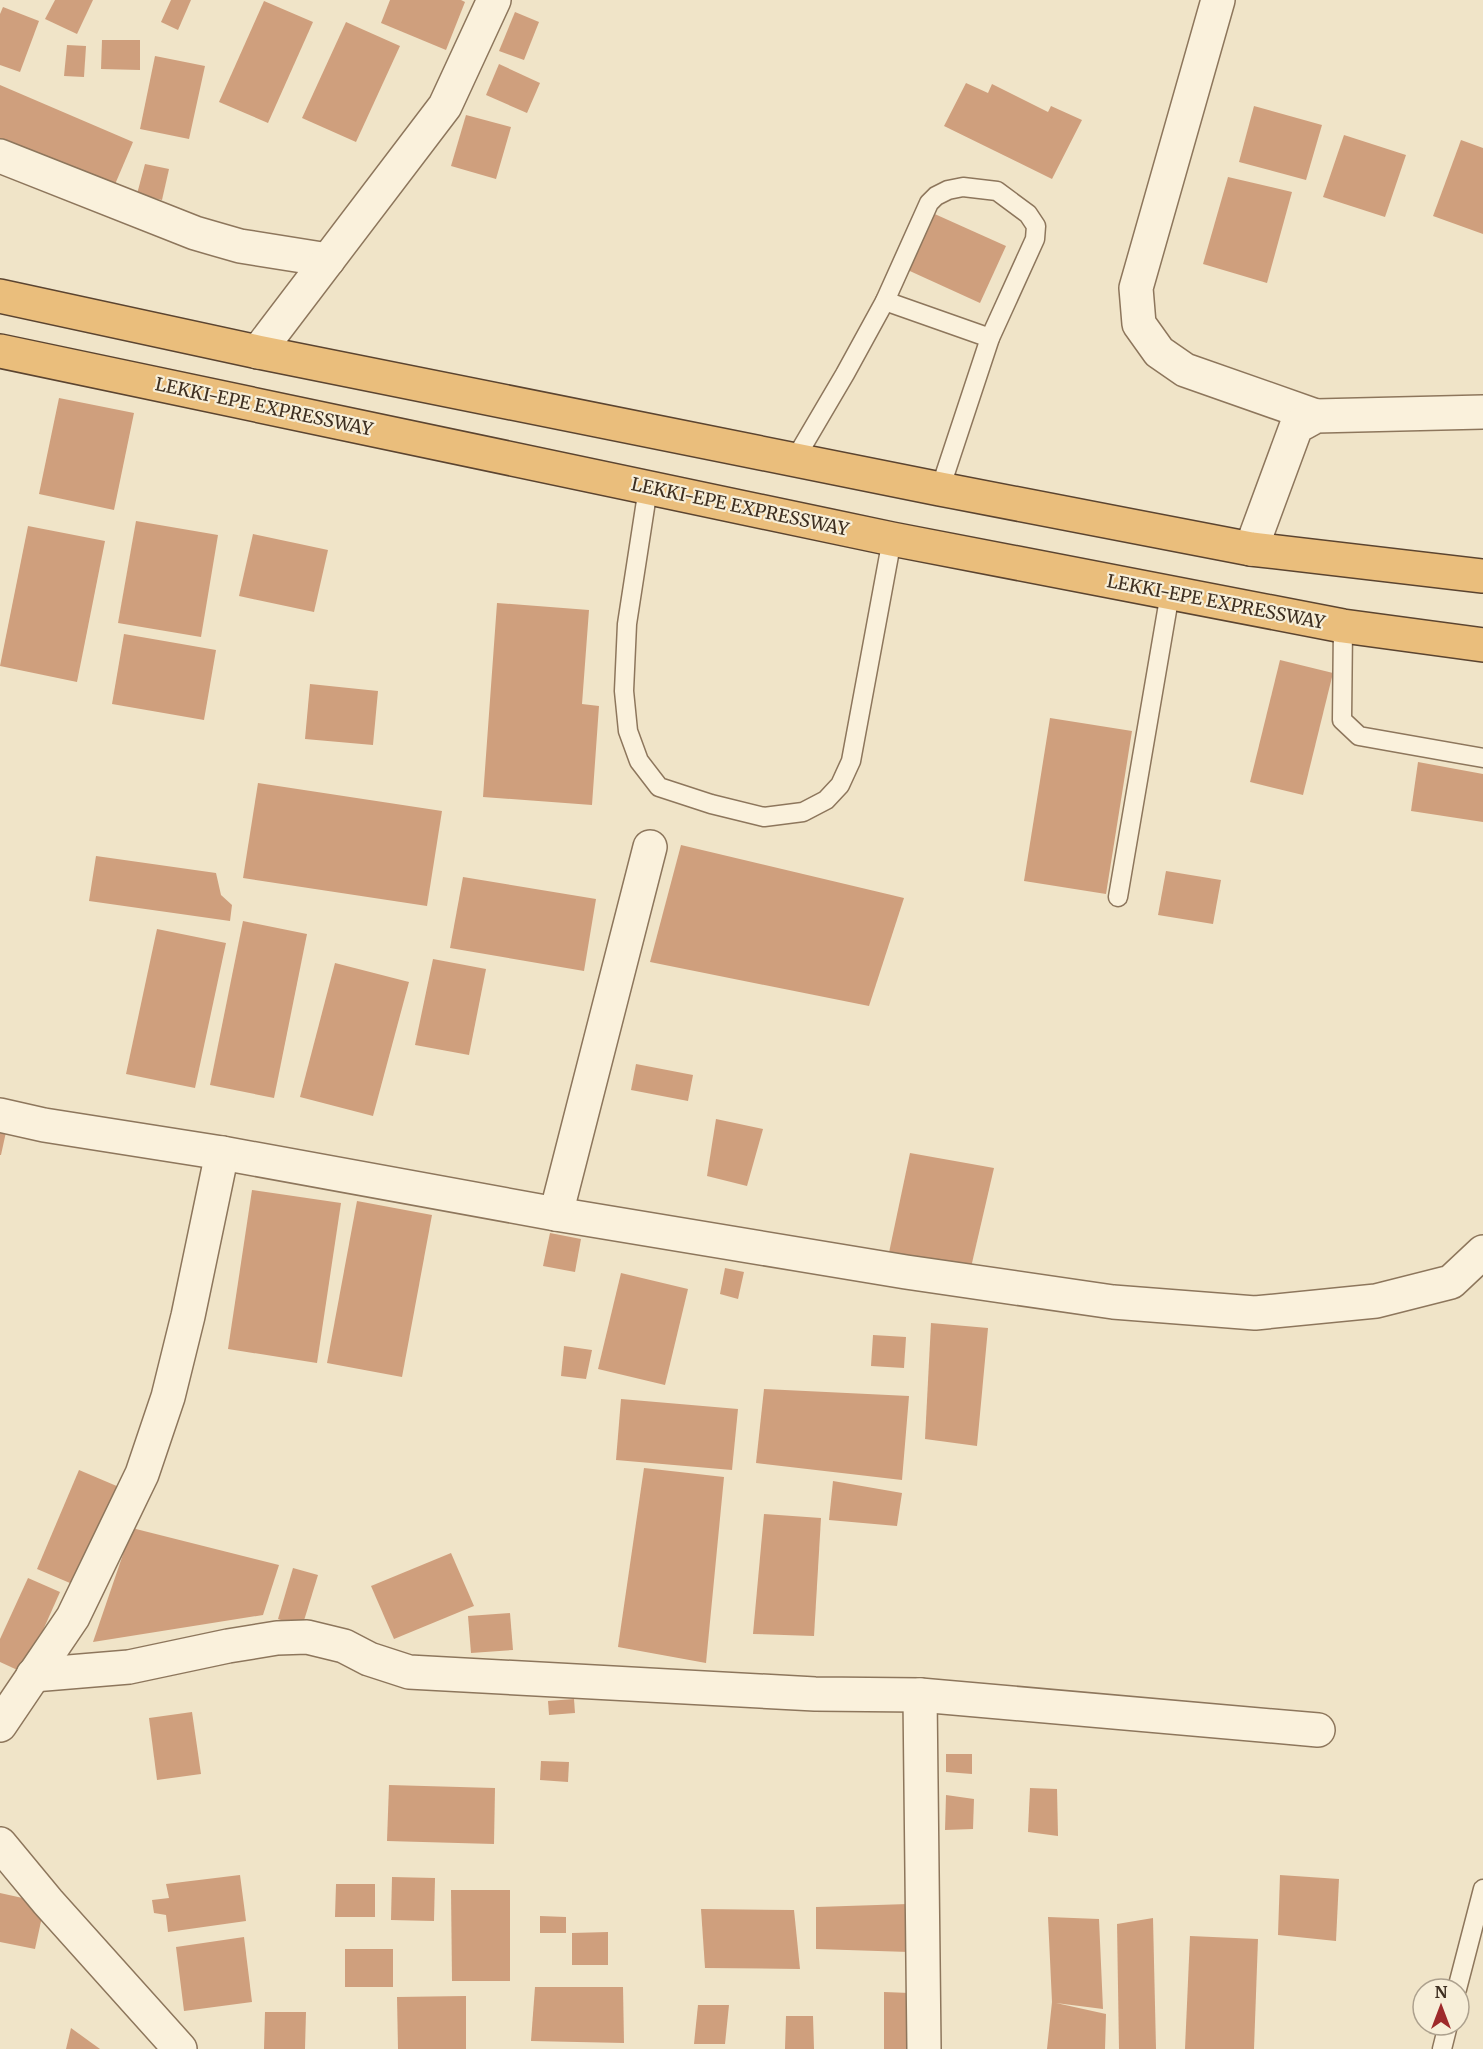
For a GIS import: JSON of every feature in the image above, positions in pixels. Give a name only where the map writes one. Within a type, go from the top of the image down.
[{"type":"highway","points":[[0,296],[258,352],[1251,549],[1483,576]]},
{"type":"highway","name":"LEKKI-EPE EXPRESSWAY","points":[[0,351],[892,539],[1343,626],[1483,645]]},
{"type":"street","points":[[258,352],[445,106],[494,0]]},
{"type":"street","points":[[1218,0],[1136,288],[1139,324],[1159,352],[1185,370],[1316,416],[1483,412]]},
{"type":"street","points":[[0,156],[195,233],[240,246],[328,260]]},
{"type":"street","points":[[1251,549],[1296,427],[1316,416]]},
{"type":"street","points":[[556,1214],[650,847]]},
{"type":"street","points":[[0,1115],[44,1125],[222,1153],[556,1214],[906,1272],[1113,1302],[1255,1313],[1376,1302],[1451,1281],[1483,1252]]},
{"type":"street","points":[[0,1725],[73,1617],[142,1474],[168,1397],[188,1316],[222,1153]]},
{"type":"street","points":[[33,1675],[129,1667],[228,1646],[277,1638],[307,1637],[344,1646],[369,1659],[409,1672],[814,1694],[920,1695],[1318,1730]]},
{"type":"street","points":[[920,1695],[924,2049]]},
{"type":"street","points":[[0,1844],[48,1902],[180,2049]]},
{"type":"lane","points":[[795,459],[885,301],[929,203],[936,196],[963,187],[997,191],[1028,214],[1036,226],[1035,239],[990,338],[940,489]]},
{"type":"lane","points":[[885,301],[990,338]]},
{"type":"lane","points":[[648,488],[628,615],[624,691],[628,731],[639,761],[659,787],[711,804],[764,817],[803,812],[826,800],[840,785],[850,761],[892,539]]},
{"type":"lane","points":[[1118,897],[1170,593]]},
{"type":"lane","points":[[1343,626],[1342,720],[1359,736],[1483,758]]},
{"type":"lane","points":[[1460,1977],[1483,1889]]},
{"type":"building","points":[[55,0],[93,0],[77,34],[45,19]]},
{"type":"building","points":[[171,0],[191,0],[178,30],[161,22]]},
{"type":"building","points":[[390,0],[461,0],[465,2],[446,50],[381,23]]},
{"type":"building","points":[[264,1],[313,22],[268,123],[219,102]]},
{"type":"building","points":[[3,7],[39,21],[20,72],[0,65],[0,14]]},
{"type":"building","points":[[515,12],[539,22],[524,60],[499,51]]},
{"type":"building","points":[[346,22],[400,46],[356,142],[302,118]]},
{"type":"building","points":[[102,40],[140,40],[140,70],[101,69]]},
{"type":"building","points":[[67,45],[86,46],[84,77],[64,76]]},
{"type":"building","points":[[155,56],[205,66],[189,139],[140,129]]},
{"type":"building","points":[[499,64],[540,83],[527,113],[486,95]]},
{"type":"building","points":[[966,83],[988,93],[992,84],[1048,112],[1051,106],[1082,120],[1052,179],[944,126]]},
{"type":"building","points":[[0,85],[133,142],[113,189],[0,141]]},
{"type":"building","points":[[1254,106],[1322,125],[1306,180],[1239,162]]},
{"type":"building","points":[[466,115],[511,127],[496,179],[451,166]]},
{"type":"building","points":[[1344,135],[1406,155],[1385,217],[1323,197]]},
{"type":"building","points":[[1461,140],[1483,148],[1483,234],[1433,216]]},
{"type":"building","points":[[145,164],[169,169],[162,200],[137,194]]},
{"type":"building","points":[[1228,177],[1292,192],[1267,283],[1203,264]]},
{"type":"building","points":[[928,211],[1006,246],[980,303],[901,267]]},
{"type":"building","points":[[59,398],[134,413],[114,510],[39,494]]},
{"type":"building","points":[[136,521],[218,535],[201,637],[118,623]]},
{"type":"building","points":[[28,526],[105,541],[77,682],[0,666]]},
{"type":"building","points":[[253,534],[328,550],[314,612],[239,596]]},
{"type":"building","points":[[497,603],[589,610],[582,704],[599,706],[592,805],[483,797]]},
{"type":"building","points":[[124,634],[216,650],[204,720],[112,704]]},
{"type":"building","points":[[1280,660],[1333,673],[1303,795],[1250,782]]},
{"type":"building","points":[[310,684],[378,691],[373,745],[305,739]]},
{"type":"building","points":[[1050,718],[1132,731],[1106,894],[1024,881]]},
{"type":"building","points":[[1418,762],[1483,774],[1483,822],[1411,811]]},
{"type":"building","points":[[258,783],[442,811],[427,906],[243,878]]},
{"type":"building","points":[[681,845],[904,898],[869,1006],[650,962]]},
{"type":"building","points":[[96,856],[216,873],[221,895],[232,905],[230,921],[89,901]]},
{"type":"building","points":[[1166,871],[1221,880],[1213,924],[1158,915]]},
{"type":"building","points":[[463,877],[596,899],[584,971],[450,948]]},
{"type":"building","points":[[243,921],[307,934],[274,1098],[210,1085]]},
{"type":"building","points":[[157,929],[226,943],[195,1088],[126,1074]]},
{"type":"building","points":[[433,959],[486,969],[469,1055],[415,1045]]},
{"type":"building","points":[[335,963],[409,982],[373,1116],[300,1097]]},
{"type":"building","points":[[636,1064],[693,1075],[688,1101],[631,1090]]},
{"type":"building","points":[[716,1119],[763,1129],[747,1186],[707,1176]]},
{"type":"building","points":[[0,1131],[6,1132],[1,1155],[0,1155]]},
{"type":"building","points":[[910,1153],[994,1168],[969,1276],[887,1262]]},
{"type":"building","points":[[252,1190],[341,1203],[317,1363],[228,1349]]},
{"type":"building","points":[[357,1201],[432,1215],[402,1377],[327,1363]]},
{"type":"building","points":[[550,1233],[581,1239],[575,1272],[543,1266]]},
{"type":"building","points":[[725,1268],[744,1272],[738,1299],[720,1294]]},
{"type":"building","points":[[621,1273],[688,1289],[665,1385],[598,1369]]},
{"type":"building","points":[[931,1323],[988,1328],[977,1446],[925,1439]]},
{"type":"building","points":[[873,1335],[906,1337],[904,1368],[871,1366]]},
{"type":"building","points":[[564,1346],[592,1350],[586,1379],[561,1376]]},
{"type":"building","points":[[764,1389],[909,1396],[902,1480],[756,1463]]},
{"type":"building","points":[[621,1399],[738,1409],[732,1470],[616,1460]]},
{"type":"building","points":[[644,1468],[724,1477],[706,1663],[618,1647]]},
{"type":"building","points":[[79,1470],[119,1487],[77,1586],[37,1569]]},
{"type":"building","points":[[833,1481],[902,1493],[897,1526],[829,1520]]},
{"type":"building","points":[[764,1514],[821,1518],[814,1636],[753,1634]]},
{"type":"building","points":[[132,1528],[279,1565],[263,1615],[93,1642]]},
{"type":"building","points":[[451,1553],[474,1606],[394,1639],[371,1586]]},
{"type":"building","points":[[293,1568],[318,1575],[302,1627],[278,1619]]},
{"type":"building","points":[[28,1578],[60,1592],[24,1673],[0,1662],[0,1639]]},
{"type":"building","points":[[510,1613],[513,1650],[471,1653],[468,1616]]},
{"type":"building","points":[[574,1699],[575,1713],[549,1715],[548,1701]]},
{"type":"building","points":[[192,1712],[201,1774],[157,1780],[149,1718]]},
{"type":"building","points":[[946,1754],[972,1754],[972,1774],[946,1772]]},
{"type":"building","points":[[541,1761],[569,1762],[568,1782],[540,1780]]},
{"type":"building","points":[[389,1785],[495,1788],[494,1844],[387,1841]]},
{"type":"building","points":[[1030,1788],[1057,1789],[1058,1836],[1028,1832]]},
{"type":"building","points":[[946,1795],[974,1799],[973,1829],[945,1830]]},
{"type":"building","points":[[240,1875],[246,1921],[168,1932],[166,1915],[154,1913],[152,1900],[169,1898],[166,1884]]},
{"type":"building","points":[[1280,1875],[1339,1879],[1336,1941],[1278,1935]]},
{"type":"building","points":[[392,1877],[435,1878],[434,1921],[391,1920]]},
{"type":"building","points":[[336,1884],[375,1884],[375,1917],[335,1917]]},
{"type":"building","points":[[451,1890],[510,1890],[510,1981],[452,1981]]},
{"type":"building","points":[[0,1893],[45,1903],[35,1949],[0,1942]]},
{"type":"building","points":[[908,1904],[909,1952],[816,1949],[816,1907]]},
{"type":"building","points":[[701,1909],[794,1910],[800,1969],[705,1968]]},
{"type":"building","points":[[540,1916],[566,1917],[566,1933],[540,1933]]},
{"type":"building","points":[[1048,1917],[1099,1919],[1103,2009],[1056,2003],[1106,2014],[1105,2049],[1047,2049],[1052,2002]]},
{"type":"building","points":[[1153,1918],[1156,2049],[1119,2049],[1117,1924]]},
{"type":"building","points":[[608,1932],[608,1965],[572,1965],[572,1933]]},
{"type":"building","points":[[1190,1936],[1258,1939],[1254,2049],[1185,2049]]},
{"type":"building","points":[[244,1937],[252,2002],[184,2011],[176,1947]]},
{"type":"building","points":[[345,1949],[393,1949],[393,1987],[345,1987]]},
{"type":"building","points":[[535,1987],[623,1987],[624,2043],[531,2041]]},
{"type":"building","points":[[884,1992],[910,1993],[908,2049],[884,2049]]},
{"type":"building","points":[[466,1996],[466,2049],[398,2049],[397,1997]]},
{"type":"building","points":[[698,2005],[729,2005],[725,2044],[694,2044]]},
{"type":"building","points":[[265,2012],[306,2012],[305,2049],[264,2049]]},
{"type":"building","points":[[786,2016],[813,2016],[814,2049],[785,2049]]},
{"type":"building","points":[[71,2028],[100,2049],[66,2049]]}]
